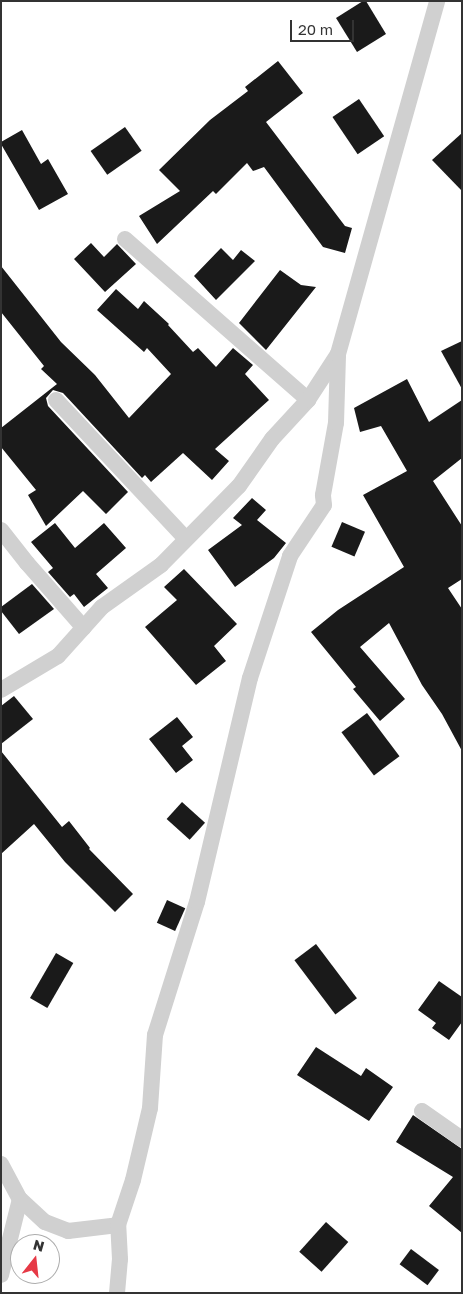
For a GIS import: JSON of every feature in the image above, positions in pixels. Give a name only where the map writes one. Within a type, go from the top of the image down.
[{"type":"street","points":[[117,1293],[120,1260],[118,1225],[133,1180],[150,1108],[155,1035],[197,902],[250,678],[290,556],[324,505],[323,495],[336,423],[338,354],[437,1]]},
{"type":"street","points":[[125,239],[308,400]]},
{"type":"street","points":[[1,690],[58,656],[102,607],[161,565],[239,486],[272,440],[308,400],[338,354]]},
{"type":"street","points":[[56,400],[186,539]]},
{"type":"street","points":[[1,530],[26,563],[84,628]]},
{"type":"street","points":[[422,1111],[462,1139]]},
{"type":"street","points":[[1,1164],[20,1199],[45,1222],[68,1231],[118,1225]]},
{"type":"street","points":[[1,1276],[20,1199]]},
{"type":"building","points":[[366,1],[386,34],[357,52],[336,18]]},
{"type":"building","points":[[278,61],[303,93],[266,122],[345,226],[352,228],[345,253],[323,247],[264,167],[253,171],[247,163],[216,194],[213,191],[157,244],[139,216],[180,191],[159,170],[210,120],[248,91],[245,87]]},
{"type":"building","points":[[359,99],[384,136],[358,154],[332,117]]},
{"type":"building","points":[[125,127],[142,151],[107,175],[91,151]]},
{"type":"building","points":[[22,130],[41,164],[48,159],[68,194],[39,210],[1,144],[1,142]]},
{"type":"building","points":[[462,133],[462,191],[432,160]]},
{"type":"building","points":[[91,243],[104,257],[117,244],[136,264],[105,292],[74,259]]},
{"type":"building","points":[[221,248],[233,260],[241,250],[255,261],[216,300],[194,276]]},
{"type":"building","points":[[1,266],[61,342],[95,375],[129,418],[171,374],[147,348],[144,352],[97,310],[116,289],[138,309],[144,301],[169,324],[193,352],[198,348],[216,367],[233,348],[253,365],[245,374],[269,400],[215,449],[229,461],[212,480],[183,453],[151,482],[145,475],[142,478],[63,393],[53,390],[46,398],[48,406],[128,492],[106,514],[83,491],[46,526],[28,495],[36,490],[1,447],[1,428],[57,384],[41,369],[44,366],[1,312]]},
{"type":"building","points":[[280,270],[301,285],[316,287],[266,350],[239,323]]},
{"type":"building","points":[[462,341],[462,389],[441,351]]},
{"type":"building","points":[[407,379],[429,422],[462,400],[462,458],[433,481],[462,526],[462,579],[448,588],[462,609],[462,751],[442,714],[422,685],[389,623],[360,647],[405,699],[380,721],[353,689],[356,687],[311,632],[338,610],[404,567],[363,495],[407,471],[381,426],[360,432],[354,408]]},
{"type":"building","points":[[252,498],[266,510],[257,520],[286,543],[274,558],[235,587],[208,550],[242,525],[233,518]]},
{"type":"building","points":[[342,522],[365,532],[354,557],[331,547]]},
{"type":"building","points":[[55,523],[75,548],[104,523],[126,548],[96,574],[108,588],[84,607],[74,594],[70,597],[48,572],[53,568],[31,542]]},
{"type":"building","points":[[184,569],[237,624],[214,646],[226,661],[196,685],[145,627],[177,600],[164,587]]},
{"type":"building","points":[[32,584],[54,609],[19,634],[1,611],[1,607]]},
{"type":"building","points":[[14,696],[33,719],[1,744],[1,706]]},
{"type":"building","points":[[367,713],[399,756],[374,775],[341,732]]},
{"type":"building","points":[[177,717],[193,737],[182,746],[193,760],[176,773],[149,739]]},
{"type":"building","points":[[1,751],[62,827],[69,821],[89,849],[133,894],[115,912],[65,862],[34,824],[1,854]]},
{"type":"building","points":[[182,802],[205,823],[190,840],[167,819]]},
{"type":"building","points":[[167,900],[185,908],[175,931],[157,923]]},
{"type":"building","points":[[316,944],[357,998],[335,1015],[294,960]]},
{"type":"building","points":[[56,953],[73,963],[47,1008],[30,998]]},
{"type":"building","points":[[439,981],[462,997],[462,1022],[449,1040],[432,1028],[436,1023],[418,1010]]},
{"type":"building","points":[[316,1047],[361,1076],[366,1068],[393,1087],[369,1121],[297,1075]]},
{"type":"building","points":[[413,1115],[462,1149],[462,1233],[429,1206],[453,1177],[396,1142]]},
{"type":"building","points":[[326,1222],[348,1242],[322,1272],[299,1252]]},
{"type":"building","points":[[411,1249],[439,1270],[428,1285],[400,1264]]}]
